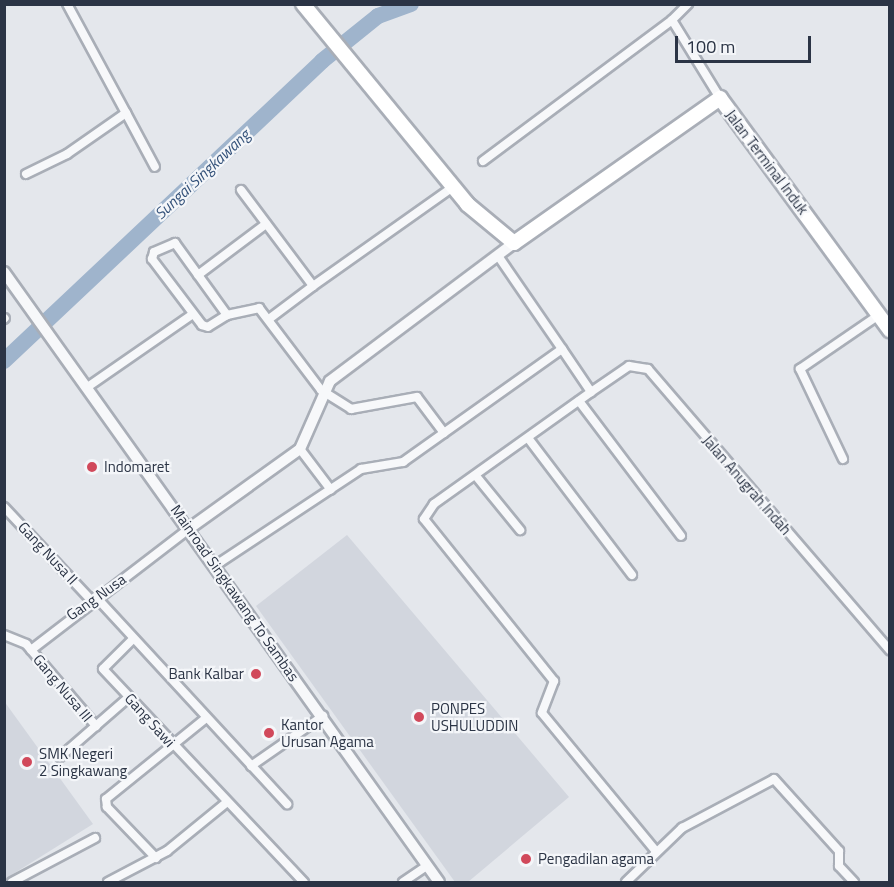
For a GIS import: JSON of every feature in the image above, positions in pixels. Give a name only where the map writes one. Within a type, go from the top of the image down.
[{"type":"highway","points":[[303,4],[480,218],[514,243]]},
{"type":"highway","name":"Jalan Terminal Induk","points":[[514,243],[720,98],[890,330]]},
{"type":"street","points":[[67,4],[155,167]]},
{"type":"street","points":[[483,161],[672,20],[688,4]]},
{"type":"street","points":[[672,20],[720,98]]},
{"type":"street","points":[[26,174],[67,154],[126,113]]},
{"type":"street","points":[[269,319],[453,187]]},
{"type":"street","points":[[241,190],[314,286]]},
{"type":"street","points":[[198,275],[266,224]]},
{"type":"street","points":[[227,315],[172,241],[152,256],[193,314],[208,327],[227,315],[255,306],[269,319],[321,390],[351,409],[417,397],[444,433]]},
{"type":"street","name":"Jalan Terminal Induk","points":[[321,390],[514,243]]},
{"type":"street","points":[[498,256],[591,392],[426,511],[425,523],[554,681],[542,712],[656,850]]},
{"type":"street","name":"Mainroad Singkawang To Sambas","points":[[4,272],[89,386],[439,882]]},
{"type":"street","points":[[89,386],[193,314]]},
{"type":"street","points":[[843,459],[800,369],[879,315]]},
{"type":"street","points":[[216,565],[361,469],[403,462],[562,348]]},
{"type":"street","name":"Jalan Anugrah Indah","points":[[591,392],[632,365],[653,374],[890,650]]},
{"type":"street","points":[[190,528],[300,449],[321,390]]},
{"type":"street","points":[[579,401],[681,536]]},
{"type":"street","points":[[528,438],[632,575]]},
{"type":"street","points":[[300,449],[331,490]]},
{"type":"street","points":[[476,476],[520,530]]},
{"type":"street","name":"Gang Nusa II","points":[[4,507],[133,639],[287,804]]},
{"type":"street","name":"Gang Nusa","points":[[31,650],[94,599],[190,528]]},
{"type":"street","points":[[4,635],[15,636],[31,650]]},
{"type":"street","name":"Gang Sawi","points":[[133,639],[103,669],[171,744],[304,882]]},
{"type":"street","name":"Gang Nusa III","points":[[31,650],[96,726]]},
{"type":"street","points":[[60,757],[129,697]]},
{"type":"street","points":[[251,766],[323,716]]},
{"type":"street","points":[[156,858],[105,802],[171,744],[206,718]]},
{"type":"street","points":[[626,882],[656,850],[682,828],[777,780],[838,851],[839,866],[854,882]]},
{"type":"street","points":[[108,882],[156,858],[227,802]]},
{"type":"street","points":[[12,882],[95,838]]},
{"type":"street","points":[[403,882],[428,866]]},
{"type":"shaded area","name":"PONPES USHULUDDIN","points":[[347,535],[569,797],[468,882],[455,882],[256,606]]},
{"type":"shaded area","name":"SMK Negeri 2 Singkawang","points":[[4,701],[93,824],[5,879],[4,879]]},
{"type":"waterway","name":"Sungai Singkawang","points":[[4,361],[322,61],[378,16],[411,4]]},
{"type":"place","name":"Indomaret","points":[[92,467]]},
{"type":"place","name":"Bank Kalbar","points":[[256,674]]},
{"type":"place","name":"PONPES USHULUDDIN","points":[[419,717]]},
{"type":"place","name":"Kantor Urusan Agama","points":[[269,733]]},
{"type":"place","name":"SMK Negeri 2 Singkawang","points":[[27,762]]},
{"type":"place","name":"Pengadilan agama","points":[[526,859]]}]
